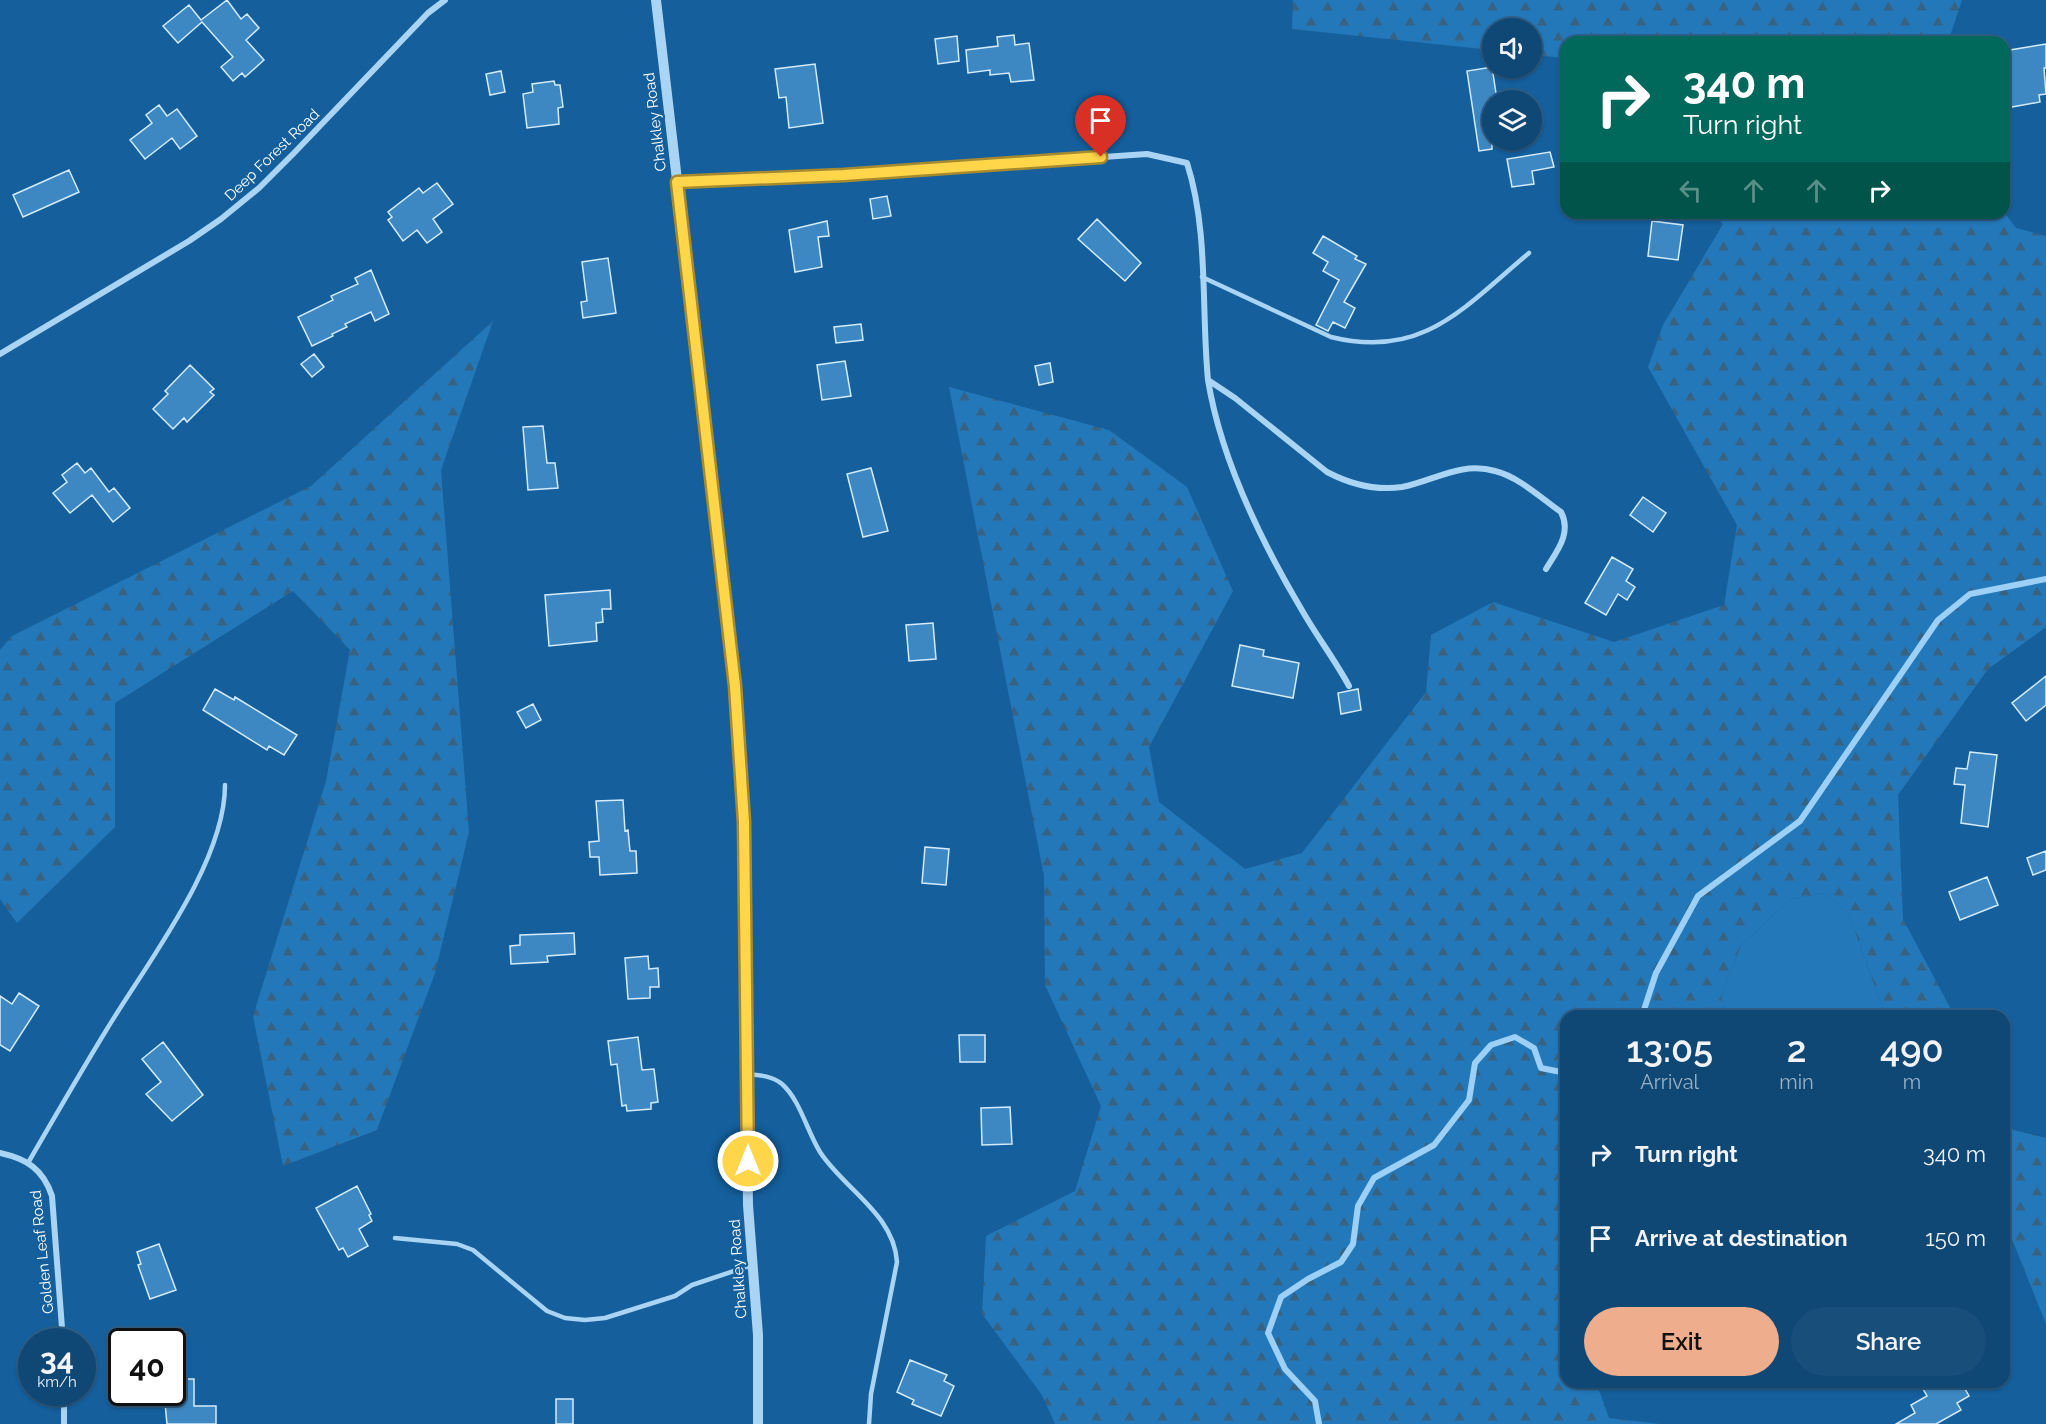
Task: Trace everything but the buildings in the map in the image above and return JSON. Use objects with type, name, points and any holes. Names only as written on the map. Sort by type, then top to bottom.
[{"type":"street","name":"Deep Forest Road","points":[[0,354],[189,242],[221,219],[259,188],[429,13],[445,0]]},
{"type":"street","name":"Chalkley Road","points":[[656,0],[735,686],[744,822],[748,1205],[758,1335],[758,1424]]},
{"type":"street","points":[[677,182],[844,175],[1156,154],[1187,163],[1194,185],[1200,223],[1208,380],[1218,425],[1258,530],[1304,614],[1335,658],[1349,686]]},
{"type":"street","points":[[1208,380],[1235,398],[1327,472],[1342,480],[1364,486],[1386,488],[1403,486],[1459,469],[1478,468],[1510,477],[1561,512],[1566,521],[1566,531],[1546,569]]},
{"type":"street","name":"Golden Leaf Road","points":[[0,1153],[28,1163],[47,1181],[52,1196],[62,1328]]},
{"type":"street","points":[[63,1424],[64,1406]]},
{"type":"lane","points":[[1202,277],[1331,337],[1354,343],[1383,344],[1409,338],[1443,323],[1529,253]]},
{"type":"lane","points":[[28,1163],[107,1028],[190,896],[221,820],[225,785]]},
{"type":"lane","points":[[747,1074],[769,1077],[788,1091],[821,1153],[886,1226],[896,1247],[897,1262],[871,1394],[869,1424]]},
{"type":"lane","points":[[395,1238],[457,1244],[473,1250],[547,1311],[565,1318],[585,1320],[604,1318],[675,1296],[692,1285],[752,1265]]},
{"type":"green space","points":[[1293,0],[1962,0],[1950,36],[1560,36],[1560,57],[1542,56],[1542,18],[1482,18],[1482,49],[1292,29]]},
{"type":"green space","points":[[1719,219],[2009,219],[2016,228],[2046,236],[2046,627],[1988,669],[1898,795],[1903,919],[1951,1010],[1883,1010],[1849,914],[1825,893],[1791,899],[1741,945],[1721,997],[1725,1010],[1560,1010],[1560,1388],[1598,1388],[1609,1418],[1660,1424],[1055,1424],[1042,1395],[982,1314],[986,1236],[1075,1191],[1101,1106],[1045,985],[1044,876],[949,387],[1109,430],[1187,487],[1233,591],[1149,747],[1159,802],[1245,869],[1302,853],[1426,692],[1431,635],[1493,602],[1614,642],[1724,605],[1737,525],[1648,367],[1663,325],[1723,224]]},
{"type":"green space","points":[[493,321],[441,470],[469,832],[435,973],[377,1130],[283,1166],[253,1016],[326,781],[350,650],[293,591],[115,703],[115,827],[17,923],[0,899],[0,650],[12,636],[311,486]]},
{"type":"green space","points":[[1825,893],[1849,914],[1883,1010],[1725,1010],[1721,997],[1741,945],[1791,899]]},
{"type":"green space","points":[[2010,1124],[2013,1130],[2046,1138],[2046,1324],[2010,1234]]},
{"type":"waterway","points":[[1644,1010],[1656,973],[1698,896],[1800,821],[1938,620],[1970,594],[2046,579]]},
{"type":"waterway","points":[[1319,1424],[1315,1401],[1285,1369],[1268,1333],[1281,1297],[1308,1279],[1341,1262],[1353,1244],[1358,1206],[1374,1178],[1434,1145],[1469,1100],[1475,1063],[1491,1045],[1515,1037],[1534,1048],[1541,1068],[1560,1072]]},
{"type":"route","points":[[748,1161],[744,822],[735,686],[726,591],[677,182],[773,176],[844,175],[1101,157]]}]
